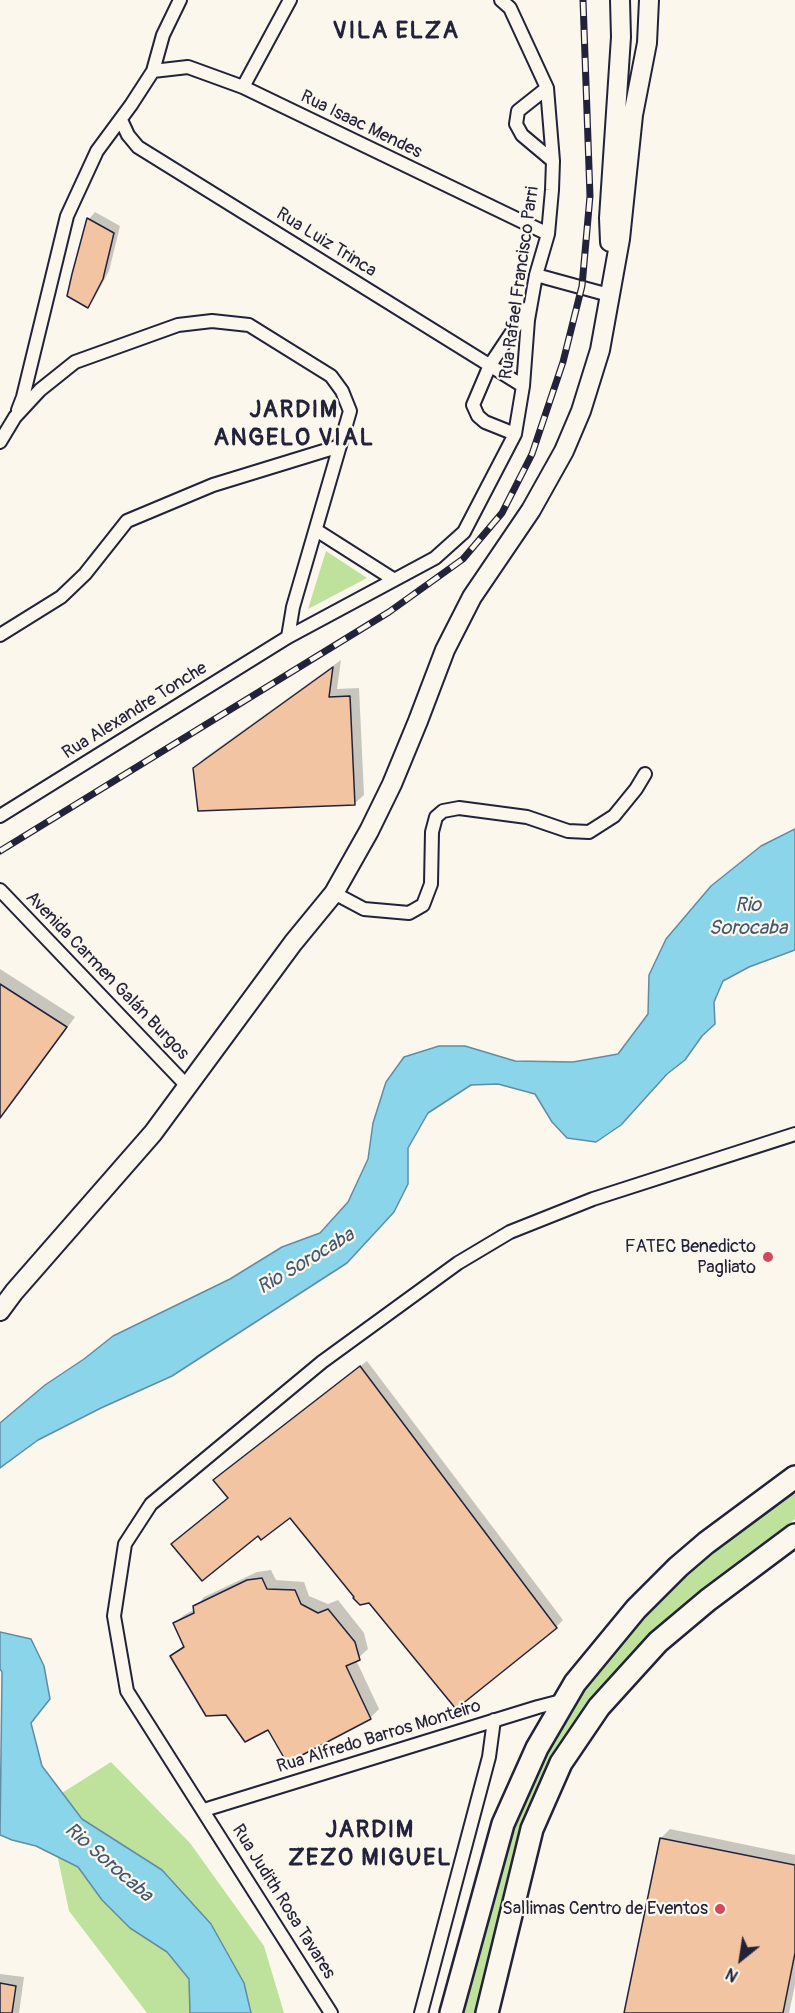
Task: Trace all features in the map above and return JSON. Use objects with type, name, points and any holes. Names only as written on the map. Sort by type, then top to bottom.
[{"type":"highway","points":[[451,2013],[503,1824],[537,1748],[575,1683],[636,1609],[678,1567],[795,1478]]},
{"type":"highway","points":[[487,2013],[532,1829],[561,1762],[599,1707],[658,1642],[708,1600],[795,1535]]},
{"type":"highway","points":[[658,1642],[795,1554]]},
{"type":"main road","points":[[610,287],[609,218],[621,37],[620,0]]},
{"type":"main road","points":[[0,1311],[153,1133],[293,943],[334,893],[392,784],[450,639],[472,597],[531,510],[564,451],[581,411],[600,350],[620,239],[633,115],[647,43],[649,0]]},
{"type":"street","points":[[0,442],[15,417],[23,397],[67,216],[97,151],[121,120],[153,71],[163,35],[180,0]]},
{"type":"street","points":[[243,87],[290,0]]},
{"type":"street","name":"Rua Rafael Francisco Parri","points":[[288,637],[435,558],[464,532],[515,435],[523,386],[531,303],[536,275],[548,234],[553,161],[547,88],[505,4]]},
{"type":"street","name":"Rua Isaac Mendes","points":[[153,71],[188,67],[243,87],[548,234]]},
{"type":"street","points":[[547,88],[518,111],[516,124],[522,135],[553,161]]},
{"type":"street","name":"Rua Luiz Trinca","points":[[121,120],[128,135],[138,147],[523,386]]},
{"type":"street","points":[[536,275],[610,287]]},
{"type":"street","points":[[515,435],[485,422],[478,416],[473,405],[490,365],[531,303]]},
{"type":"street","points":[[15,417],[39,390],[75,362],[178,325],[212,321],[249,326],[331,376],[342,391],[350,411],[293,607],[288,637]]},
{"type":"street","points":[[0,635],[61,597],[91,566],[127,521],[213,485],[340,446]]},
{"type":"street","points":[[316,530],[393,579]]},
{"type":"street","name":"Rua Alexandre Tonche","points":[[0,816],[288,637]]},
{"type":"street","points":[[334,893],[364,909],[409,913],[423,905],[431,884],[432,832],[436,817],[443,811],[459,808],[527,816],[568,831],[590,832],[614,816],[645,774]]},
{"type":"street","name":"Avenida Carmen Galán Burgos","points":[[0,890],[188,1087]]},
{"type":"street","name":"Rua Judith Rosa Tavares","points":[[331,2013],[127,1691],[114,1616],[125,1544],[151,1504],[322,1362],[458,1263],[510,1232],[593,1199],[795,1134]]},
{"type":"street","name":"Rua Alfredo Barros Monteiro","points":[[204,1810],[565,1700]]},
{"type":"street","points":[[421,2013],[489,1757],[494,1720]]},
{"type":"green space","points":[[326,551],[367,578],[308,609]]},
{"type":"green space","points":[[795,1488],[795,1519],[720,1577],[660,1630],[525,1830],[476,2013],[459,2013],[509,1830],[532,1776],[574,1701],[641,1614],[734,1532]]},
{"type":"green space","points":[[111,1762],[190,1843],[264,1946],[284,2013],[147,2013],[69,1911],[51,1825],[62,1793]]},
{"type":"water","name":"Rio Sorocaba","points":[[795,829],[795,950],[749,967],[723,981],[714,1002],[715,1024],[702,1036],[685,1060],[667,1074],[621,1125],[596,1142],[567,1138],[552,1122],[535,1094],[498,1084],[471,1085],[428,1113],[408,1148],[408,1184],[394,1212],[347,1263],[172,1376],[38,1440],[0,1468],[0,1423],[45,1385],[113,1336],[230,1279],[282,1247],[320,1233],[348,1202],[368,1159],[373,1123],[386,1082],[404,1057],[439,1046],[465,1046],[515,1061],[573,1062],[618,1054],[648,1014],[649,975],[666,939],[711,886],[761,846]]},
{"type":"water","name":"Rio Sorocaba","points":[[0,1632],[31,1639],[44,1666],[50,1699],[31,1723],[42,1766],[82,1819],[162,1870],[211,1924],[244,1983],[251,2013],[190,2013],[189,1979],[167,1952],[130,1928],[102,1900],[78,1867],[36,1846],[0,1835],[2,1672],[0,1669]]},
{"type":"building","points":[[87,218],[114,233],[103,279],[88,308],[67,296]]},
{"type":"building","points":[[333,667],[329,697],[350,696],[355,805],[198,811],[193,768]]},
{"type":"building","points":[[0,984],[67,1027],[0,1118]]},
{"type":"building","points":[[360,1366],[557,1628],[456,1709],[369,1603],[360,1605],[353,1598],[290,1518],[261,1540],[258,1536],[202,1581],[171,1544],[228,1498],[213,1480]]},
{"type":"building","points":[[262,1578],[267,1589],[295,1590],[301,1604],[318,1613],[328,1609],[355,1642],[360,1660],[346,1666],[371,1719],[287,1763],[268,1730],[245,1742],[226,1715],[206,1716],[170,1656],[184,1647],[173,1623],[194,1613],[193,1606],[247,1580]]},
{"type":"building","name":"Sallimas Centro de Eventos","points":[[660,1838],[795,1865],[795,1953],[783,2013],[624,2013]]},
{"type":"building","points":[[0,1983],[16,1986],[12,2013],[0,2013]]},
{"type":"railway","points":[[0,851],[389,612],[463,559],[502,513],[532,454],[563,362],[582,286],[590,196],[583,0]]},
{"type":"place","name":"FATEC Benedicto Pagliato","points":[[768,1257]]},
{"type":"place","name":"Sallimas Centro de Eventos","points":[[720,1909]]},
{"type":"district","name":"VILA ELZA","points":[[396,32]]},
{"type":"district","name":"JARDIM ANGELO VIAL","points":[[294,425]]},
{"type":"district","name":"JARDIM ZEZO MIGUEL","points":[[370,1845]]}]
